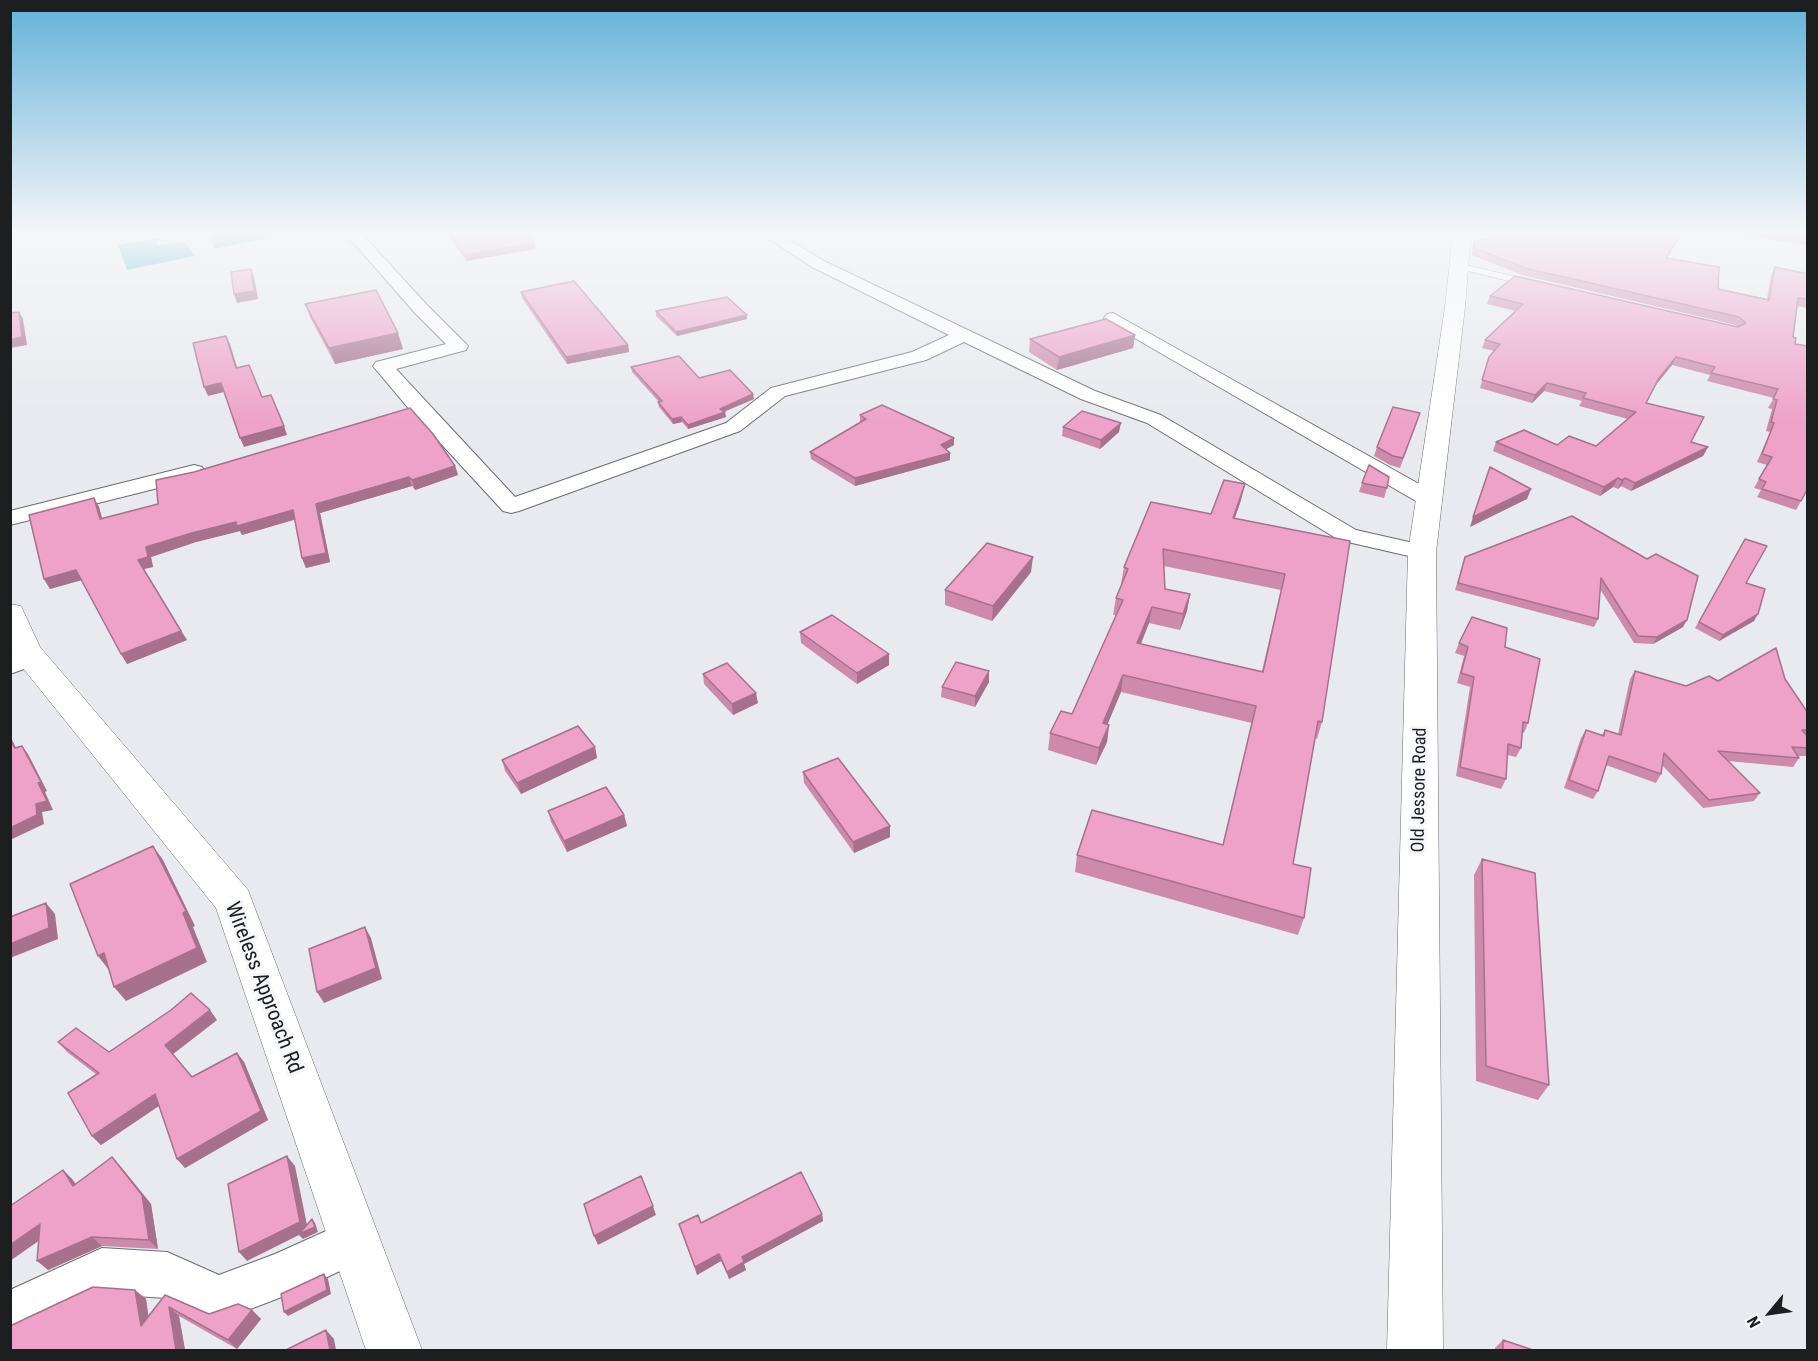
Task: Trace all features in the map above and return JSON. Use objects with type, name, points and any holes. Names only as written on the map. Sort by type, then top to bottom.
[{"type":"main road","name":"Old Jessore Road","points":[[1415,1350],[1422,552],[1454,297]]},
{"type":"main road","name":"Wireless Approach Rd","points":[[10,613],[25,650],[21,661],[234,902],[394,1350]]},
{"type":"street","points":[[410,297],[459,346],[383,366],[510,506],[733,427],[778,392],[919,356],[964,335]]},
{"type":"street","points":[[885,297],[1088,395],[1154,419],[1348,535],[1422,552]]},
{"type":"street","points":[[1113,318],[1429,499]]},
{"type":"street","points":[[395,413],[417,406]]},
{"type":"street","points":[[10,518],[215,466]]},
{"type":"street","points":[[10,1315],[102,1271],[166,1275],[219,1298],[284,1274],[355,1240]]},
{"type":"building","points":[[343,297],[379,297],[398,333],[329,348],[305,304]]},
{"type":"building","points":[[524,297],[587,297],[628,345],[566,357]]},
{"type":"building","points":[[727,297],[747,315],[676,332],[656,311]]},
{"type":"building","points":[[1492,297],[1605,297],[1738,327],[1746,323],[1739,317],[1650,297],[1753,297],[1769,300],[1770,297],[1808,297],[1808,299],[1798,298],[1793,337],[1796,338],[1795,344],[1808,346],[1808,488],[1801,501],[1762,489],[1766,482],[1759,479],[1772,457],[1762,454],[1774,423],[1771,422],[1777,400],[1773,399],[1778,389],[1711,373],[1715,367],[1676,357],[1659,378],[1646,403],[1704,417],[1691,442],[1708,447],[1635,483],[1625,478],[1622,480],[1618,478],[1604,487],[1496,442],[1524,430],[1557,445],[1569,436],[1596,446],[1636,412],[1583,398],[1586,393],[1547,383],[1535,395],[1482,380],[1489,357],[1500,344],[1485,340],[1523,304]]},
{"type":"building","points":[[19,312],[22,337],[10,340],[10,313]]},
{"type":"building","points":[[1106,319],[1135,335],[1059,357],[1030,339]]},
{"type":"building","points":[[226,336],[236,368],[249,365],[262,397],[271,395],[284,426],[240,438],[221,383],[204,387],[193,343]]},
{"type":"building","points":[[679,356],[699,378],[730,370],[753,394],[720,409],[725,412],[688,425],[681,417],[672,419],[658,402],[662,401],[631,367]]},
{"type":"building","points":[[882,405],[954,438],[941,445],[950,453],[855,478],[810,452],[866,419],[860,415]]},
{"type":"building","points":[[1393,407],[1420,413],[1403,458],[1393,456],[1377,447]]},
{"type":"building","points":[[410,408],[433,434],[455,466],[412,480],[409,477],[316,504],[326,553],[302,558],[293,510],[237,526],[236,522],[192,533],[146,547],[148,557],[138,560],[181,631],[121,654],[76,570],[44,579],[29,515],[94,498],[100,519],[158,504],[156,480],[194,472]]},
{"type":"building","points":[[1082,411],[1121,423],[1101,440],[1063,427]]},
{"type":"building","points":[[1369,465],[1389,477],[1387,488],[1362,483]]},
{"type":"building","points":[[1490,467],[1531,489],[1473,517]]},
{"type":"building","points":[[1224,480],[1245,484],[1233,518],[1350,541],[1322,722],[1318,721],[1293,864],[1311,868],[1304,918],[1077,855],[1092,810],[1223,845],[1256,706],[1123,675],[1103,723],[1109,725],[1099,748],[1050,733],[1061,711],[1072,714],[1123,600],[1116,598],[1128,569],[1124,567],[1151,502],[1211,514]],"holes":[[[1163,549],[1285,574],[1263,672],[1137,643],[1152,607],[1183,614],[1190,594],[1165,589]]]},
{"type":"building","points":[[1572,516],[1647,559],[1656,554],[1698,576],[1687,620],[1657,637],[1638,636],[1601,578],[1598,619],[1458,583],[1465,557]]},
{"type":"building","points":[[1745,539],[1767,546],[1746,583],[1765,589],[1758,614],[1723,635],[1699,622]]},
{"type":"building","points":[[987,543],[1033,557],[993,606],[945,590]]},
{"type":"building","points":[[832,615],[889,654],[857,673],[800,632]]},
{"type":"building","points":[[1472,617],[1507,628],[1505,647],[1540,659],[1528,723],[1523,722],[1521,748],[1508,744],[1506,779],[1460,767],[1474,677],[1461,673],[1468,647],[1459,643]]},
{"type":"building","points":[[1776,648],[1785,679],[1808,713],[1808,730],[1802,730],[1808,737],[1808,748],[1792,747],[1799,758],[1718,751],[1760,793],[1709,800],[1664,753],[1661,774],[1609,756],[1598,791],[1569,780],[1586,730],[1604,736],[1605,730],[1621,735],[1635,671],[1686,686],[1709,676],[1718,681]]},
{"type":"building","points":[[956,662],[989,671],[975,696],[942,687]]},
{"type":"building","points":[[727,663],[756,693],[732,704],[703,674]]},
{"type":"building","points":[[578,726],[595,747],[517,783],[502,760]]},
{"type":"building","points":[[10,740],[15,748],[22,746],[41,782],[38,783],[47,801],[36,804],[37,815],[10,828]]},
{"type":"building","points":[[838,758],[890,826],[853,842],[803,772]]},
{"type":"building","points":[[606,787],[624,815],[564,841],[548,811]]},
{"type":"building","points":[[153,846],[186,911],[183,913],[197,948],[114,987],[104,953],[98,956],[70,884]]},
{"type":"building","points":[[1482,859],[1535,873],[1549,1085],[1486,1066]]},
{"type":"building","points":[[46,903],[49,928],[10,944],[10,917]]},
{"type":"building","points":[[365,927],[376,968],[317,992],[309,949]]},
{"type":"building","points":[[191,993],[210,1010],[165,1045],[192,1077],[237,1053],[261,1111],[177,1159],[155,1094],[92,1136],[68,1093],[99,1073],[58,1042],[76,1028],[109,1052],[171,1010]]},
{"type":"building","points":[[287,1156],[300,1222],[239,1252],[228,1184]]},
{"type":"building","points":[[112,1157],[142,1195],[149,1240],[92,1237],[37,1261],[40,1224],[10,1245],[10,1206],[63,1170],[73,1186]]},
{"type":"building","points":[[801,1172],[822,1214],[742,1257],[744,1262],[727,1272],[719,1254],[695,1267],[679,1224],[698,1215],[701,1223]]},
{"type":"building","points":[[641,1176],[653,1206],[594,1236],[584,1204]]},
{"type":"building","points":[[312,1219],[315,1227],[299,1234]]},
{"type":"building","points":[[324,1274],[327,1290],[284,1312],[281,1294]]},
{"type":"building","points":[[93,1287],[135,1290],[141,1326],[165,1295],[209,1314],[238,1304],[252,1310],[228,1340],[169,1307],[176,1350],[10,1350],[10,1326]]},
{"type":"building","points":[[326,1330],[330,1350],[286,1350]]},
{"type":"building","points":[[1503,1340],[1533,1350],[1503,1350]]}]
